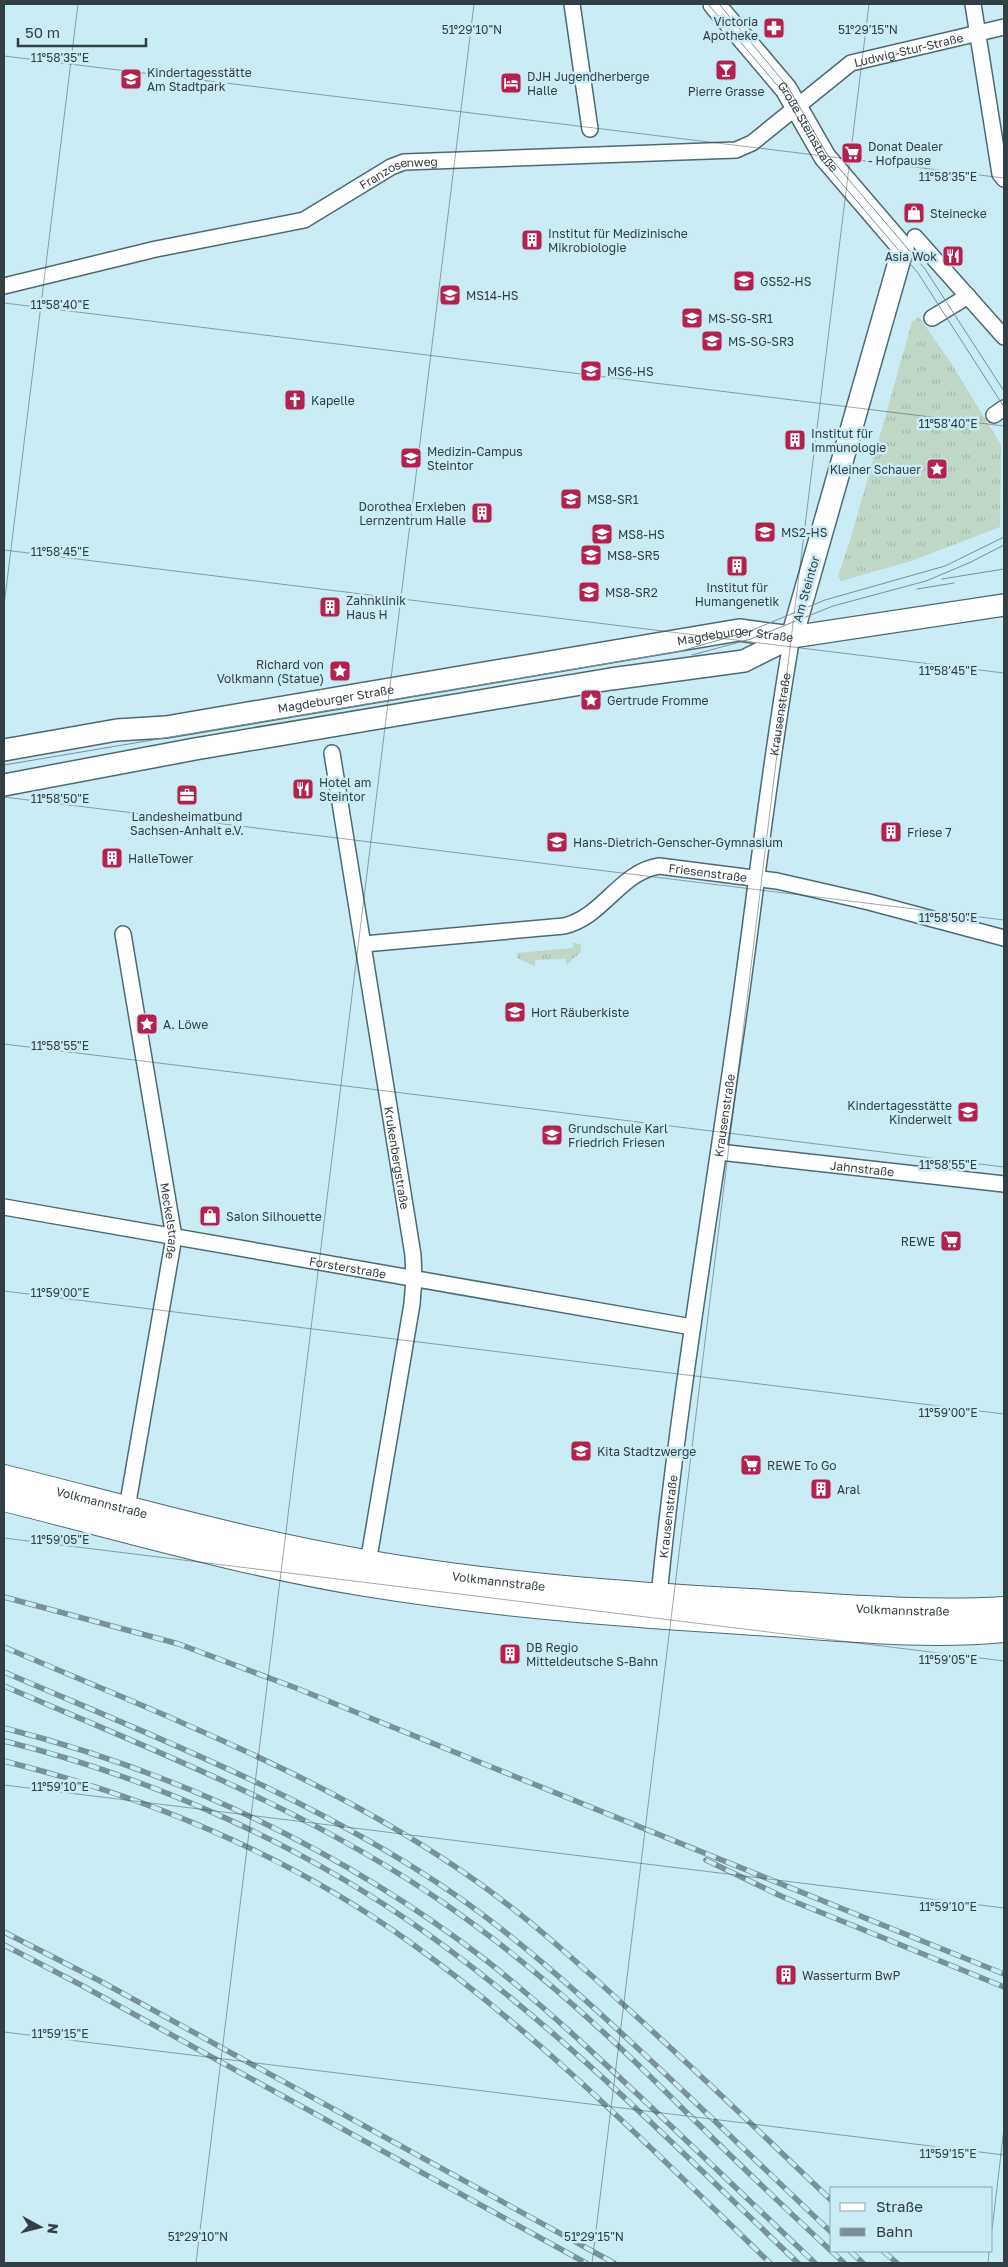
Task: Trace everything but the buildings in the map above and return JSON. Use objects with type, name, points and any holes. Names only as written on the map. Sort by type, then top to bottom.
[{"type":"main road","name":"Volkmannstraße","points":[[4,1477],[287,1548],[516,1584],[659,1596],[843,1608],[1004,1609]]},
{"type":"main road","name":"Volkmannstraße","points":[[4,1499],[281,1568],[366,1584],[506,1604],[657,1617],[897,1632],[999,1632]]},
{"type":"street","points":[[572,4],[590,129]]},
{"type":"street","name":"Große Steinstraße","points":[[714,4],[772,72],[796,106],[825,157],[909,243]]},
{"type":"street","points":[[973,4],[1000,174],[1004,179]]},
{"type":"street","name":"Ludwig-Stur-Straße","points":[[796,106],[851,63],[1004,26]]},
{"type":"street","name":"Franzosenweg","points":[[4,286],[156,249],[304,220],[391,167],[404,162],[736,150],[752,143],[796,106]]},
{"type":"street","points":[[909,243],[968,296],[1004,337]]},
{"type":"street","name":"Am Steintor","points":[[909,243],[792,637],[1004,605]]},
{"type":"street","points":[[932,318],[968,296]]},
{"type":"street","name":"Magdeburger Straße","points":[[4,750],[117,730],[166,727],[738,630],[792,637]]},
{"type":"street","name":"Magdeburger Straße","points":[[4,785],[487,699],[612,679],[744,661],[792,637]]},
{"type":"street","name":"Krausenstraße","points":[[659,1596],[692,1327],[719,1152],[792,637]]},
{"type":"street","name":"Krukenbergstraße","points":[[332,752],[364,944],[412,1254],[414,1279],[412,1304],[368,1562]]},
{"type":"street","name":"Friesenstraße","points":[[364,944],[564,926],[577,923],[590,916],[637,874],[649,868],[659,866],[757,877],[869,902],[1004,938]]},
{"type":"street","name":"Meckelstraße","points":[[123,934],[174,1237],[127,1508]]},
{"type":"street","name":"Jahnstraße","points":[[719,1152],[1004,1184]]},
{"type":"street","name":"Forsterstraße","points":[[4,1207],[692,1327]]},
{"type":"green space","points":[[919,317],[951,363],[1001,445],[1000,527],[911,561],[841,581],[838,576],[852,534],[912,322]]},
{"type":"green space","points":[[573,942],[581,945],[581,952],[566,965],[566,959],[535,960],[535,966],[517,958],[517,953],[573,948]]},
{"type":"tram line","points":[[708,4],[783,92],[821,159],[918,273],[1004,407]]},
{"type":"tram line","points":[[719,4],[788,87],[827,154],[925,269],[1004,391]]},
{"type":"tram line","points":[[4,765],[681,651],[750,631],[825,600],[945,566],[1004,537]]},
{"type":"tram line","points":[[692,655],[751,639],[833,606],[926,581],[971,562],[1004,545]]},
{"type":"tram line","points":[[942,579],[1004,569]]},
{"type":"tram line","points":[[917,589],[954,583]]},
{"type":"railway","points":[[4,1597],[179,1644],[296,1688],[1004,1974]]},
{"type":"railway","points":[[4,1647],[250,1753],[370,1814],[427,1848],[483,1886],[562,1949],[686,2062],[830,2199]]},
{"type":"railway","points":[[4,1672],[177,1746],[291,1799],[401,1860],[454,1894],[518,1942],[579,1994],[830,2231]]},
{"type":"railway","points":[[4,1686],[175,1759],[288,1812],[396,1872],[448,1906],[536,1973],[592,2022],[830,2250]]},
{"type":"railway","points":[[4,1728],[69,1746],[196,1792],[257,1820],[376,1884],[432,1921],[487,1961],[529,1996],[650,2106],[815,2263]]},
{"type":"railway","points":[[4,1741],[116,1774],[226,1818],[331,1872],[381,1902],[478,1972],[573,2051],[798,2263]]},
{"type":"railway","points":[[4,1761],[111,1792],[164,1811],[267,1857],[317,1883],[365,1912],[459,1979],[552,2056],[770,2263]]},
{"type":"railway","points":[[706,1860],[783,1897],[1004,1987]]},
{"type":"railway","points":[[4,1932],[102,1982],[614,2263]]},
{"type":"railway","points":[[4,1945],[81,1985],[586,2263]]},
{"type":"railway","points":[[832,2252],[844,2263]]},
{"type":"railway","points":[[851,2252],[863,2263]]},
{"type":"railway","points":[[884,2252],[897,2263]]},
{"type":"place","name":"Victoria Apotheke","points":[[774,28]]},
{"type":"place","name":"Pierre Grasse","points":[[726,70]]},
{"type":"place","name":"Kindertagesstätte Am Stadtpark","points":[[131,79]]},
{"type":"place","name":"DJH Jugendherberge Halle","points":[[511,83]]},
{"type":"place","name":"Donat Dealer - Hofpause","points":[[852,153]]},
{"type":"place","name":"Steinecke","points":[[914,213]]},
{"type":"place","name":"Institut für Medizinische Mikrobiologie","points":[[532,240]]},
{"type":"place","name":"Asia Wok","points":[[953,256]]},
{"type":"place","name":"GS52-HS","points":[[744,281]]},
{"type":"place","name":"MS14-HS","points":[[450,295]]},
{"type":"place","name":"MS-SG-SR1","points":[[692,318]]},
{"type":"place","name":"MS-SG-SR3","points":[[712,341]]},
{"type":"place","name":"MS6-HS","points":[[591,371]]},
{"type":"place","name":"Kapelle","points":[[295,400]]},
{"type":"place","name":"Institut für Immunologie","points":[[795,440]]},
{"type":"place","name":"Medizin-Campus Steintor","points":[[411,458]]},
{"type":"place","name":"Kleiner Schauer","points":[[937,469]]},
{"type":"place","name":"MS8-SR1","points":[[571,499]]},
{"type":"place","name":"Dorothea Erxleben Lernzentrum Halle","points":[[482,513]]},
{"type":"place","name":"MS2-HS","points":[[765,532]]},
{"type":"place","name":"MS8-HS","points":[[602,534]]},
{"type":"place","name":"MS8-SR5","points":[[591,555]]},
{"type":"place","name":"Institut für Humangenetik","points":[[737,566]]},
{"type":"place","name":"MS8-SR2","points":[[589,592]]},
{"type":"place","name":"Zahnklinik Haus H","points":[[330,607]]},
{"type":"place","name":"Richard von Volkmann (Statue)","points":[[340,671]]},
{"type":"place","name":"Gertrude Fromme","points":[[591,700]]},
{"type":"place","name":"Hotel am Steintor","points":[[303,789]]},
{"type":"place","name":"Landesheimatbund Sachsen-Anhalt e.V.","points":[[187,795]]},
{"type":"place","name":"Friese 7","points":[[891,832]]},
{"type":"place","name":"Hans-Dietrich-Genscher-Gymnasium","points":[[557,842]]},
{"type":"place","name":"HalleTower","points":[[112,858]]},
{"type":"place","name":"Hort Räuberkiste","points":[[515,1012]]},
{"type":"place","name":"A. Löwe","points":[[147,1024]]},
{"type":"place","name":"Kindertagesstätte Kinderwelt","points":[[968,1112]]},
{"type":"place","name":"Grundschule Karl Friedrich Friesen","points":[[552,1135]]},
{"type":"place","name":"Salon Silhouette","points":[[210,1216]]},
{"type":"place","name":"REWE","points":[[951,1241]]},
{"type":"place","name":"Kita Stadtzwerge","points":[[581,1451]]},
{"type":"place","name":"REWE To Go","points":[[751,1465]]},
{"type":"place","name":"Aral","points":[[821,1489]]},
{"type":"place","name":"DB Regio Mitteldeutsche S-Bahn","points":[[510,1654]]},
{"type":"place","name":"Wasserturm BwP","points":[[786,1975]]}]
